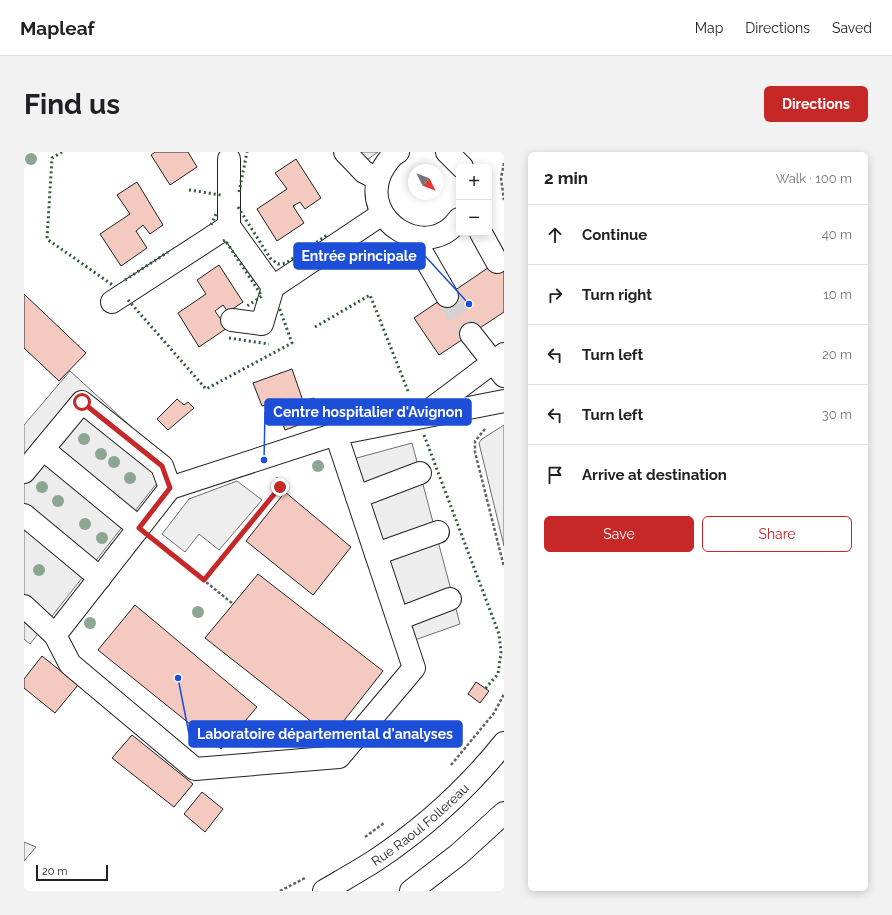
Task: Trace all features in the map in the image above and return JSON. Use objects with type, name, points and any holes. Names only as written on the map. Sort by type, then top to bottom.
[{"type":"street","points":[[345,152],[364,172],[378,179]]},
{"type":"street","points":[[398,152],[384,165],[378,179],[376,196],[382,214],[390,224],[401,232],[413,237],[429,237],[445,232],[456,222]]},
{"type":"street","points":[[229,159],[229,226],[273,287]]},
{"type":"street","points":[[232,320],[262,324],[273,287],[382,214]]},
{"type":"street","points":[[112,302],[229,226]]},
{"type":"street","points":[[483,236],[497,262]]},
{"type":"street","points":[[413,237],[447,296]]},
{"type":"street","points":[[418,419],[500,364],[471,334]]},
{"type":"street","points":[[55,635],[170,488],[336,434],[504,401]]},
{"type":"street","points":[[24,472],[82,402],[162,466],[170,488]]},
{"type":"street","points":[[24,606],[55,635],[70,664],[195,769],[339,757],[414,668],[336,434]]},
{"type":"street","points":[[43,449],[139,528]]},
{"type":"street","points":[[357,497],[420,472]]},
{"type":"street","points":[[24,515],[100,578]]},
{"type":"street","points":[[376,554],[438,532]]},
{"type":"street","points":[[398,619],[450,599]]},
{"type":"street","name":"Rue Raoul Follereau","points":[[324,891],[376,860],[416,831],[453,799],[489,761],[504,742]]},
{"type":"street","points":[[411,891],[459,854],[504,813]]},
{"type":"path","points":[[504,163],[501,178],[504,200]]},
{"type":"path","points":[[487,428],[481,432],[475,441],[475,452],[504,567]]},
{"type":"path","points":[[204,580],[280,487],[270,456]]},
{"type":"path","points":[[139,528],[233,604]]},
{"type":"path","points":[[446,771],[494,712],[504,694]]},
{"type":"path","points":[[359,841],[385,823]]},
{"type":"path","points":[[280,891],[310,874]]},
{"type":"shaded area","points":[[352,152],[378,152],[368,159]]},
{"type":"shaded area","points":[[70,371],[172,464],[30,644],[24,639],[24,425]]},
{"type":"shaded area","points":[[504,425],[504,546],[479,443],[482,439]]},
{"type":"shaded area","points":[[412,443],[460,624],[409,642],[353,459]]},
{"type":"shaded area","points":[[237,481],[262,500],[219,550],[199,534],[185,552],[162,534],[189,499]]},
{"type":"shaded area","points":[[24,842],[36,847],[24,861]]},
{"type":"building","points":[[155,152],[188,152],[197,167],[170,185],[151,155]]},
{"type":"building","points":[[296,159],[321,198],[305,209],[300,202],[293,206],[304,223],[277,241],[257,209],[287,189],[275,173]]},
{"type":"building","points":[[137,182],[163,225],[150,234],[143,225],[136,231],[147,248],[121,266],[100,234],[130,214],[117,195]]},
{"type":"building","points":[[504,257],[504,312],[439,355],[414,318]]},
{"type":"building","points":[[219,265],[243,302],[228,312],[223,305],[215,311],[227,328],[199,347],[178,313],[206,294],[197,280]]},
{"type":"building","points":[[24,294],[86,353],[59,381],[24,348]]},
{"type":"building","points":[[292,369],[303,401],[314,398],[321,417],[285,430],[278,411],[285,408],[282,399],[262,406],[253,383]]},
{"type":"building","points":[[177,399],[184,405],[188,402],[194,408],[168,430],[157,419]]},
{"type":"building","points":[[285,492],[351,547],[313,595],[246,541]]},
{"type":"building","points":[[258,574],[383,671],[331,737],[205,638]]},
{"type":"building","points":[[135,605],[257,707],[221,749],[98,650]]},
{"type":"building","points":[[42,656],[78,685],[55,713],[24,688],[24,679]]},
{"type":"building","points":[[476,682],[489,691],[480,703],[468,694]]},
{"type":"building","points":[[132,735],[193,784],[174,807],[112,758]]},
{"type":"building","points":[[202,792],[223,809],[205,832],[184,814]]},
{"type":"tunnel","points":[[447,296],[471,334]]},
{"type":"hedge","points":[[62,152],[52,158],[47,239],[114,286]]},
{"type":"hedge","points":[[239,192],[247,152]]},
{"type":"hedge","points":[[189,190],[221,195]]},
{"type":"hedge","points":[[238,207],[270,258],[278,264],[286,263],[327,235]]},
{"type":"hedge","points":[[211,225],[216,214]]},
{"type":"hedge","points":[[223,241],[225,240],[262,296],[247,306]]},
{"type":"hedge","points":[[125,280],[168,252]]},
{"type":"hedge","points":[[315,327],[370,295],[408,391]]},
{"type":"hedge","points":[[128,300],[206,389],[292,343],[279,307]]},
{"type":"hedge","points":[[229,338],[269,344]]},
{"type":"hedge","points":[[424,435],[499,634],[501,653],[498,674],[485,689]]},
{"type":"place","name":"Entrée principale","points":[[469,304]]},
{"type":"place","name":"Centre hospitalier d'Avignon","points":[[264,460]]},
{"type":"place","name":"Laboratoire départemental d'analyses","points":[[178,678]]},
{"type":"route","points":[[82,402],[162,466],[170,488],[139,528],[204,580],[280,487]]}]
